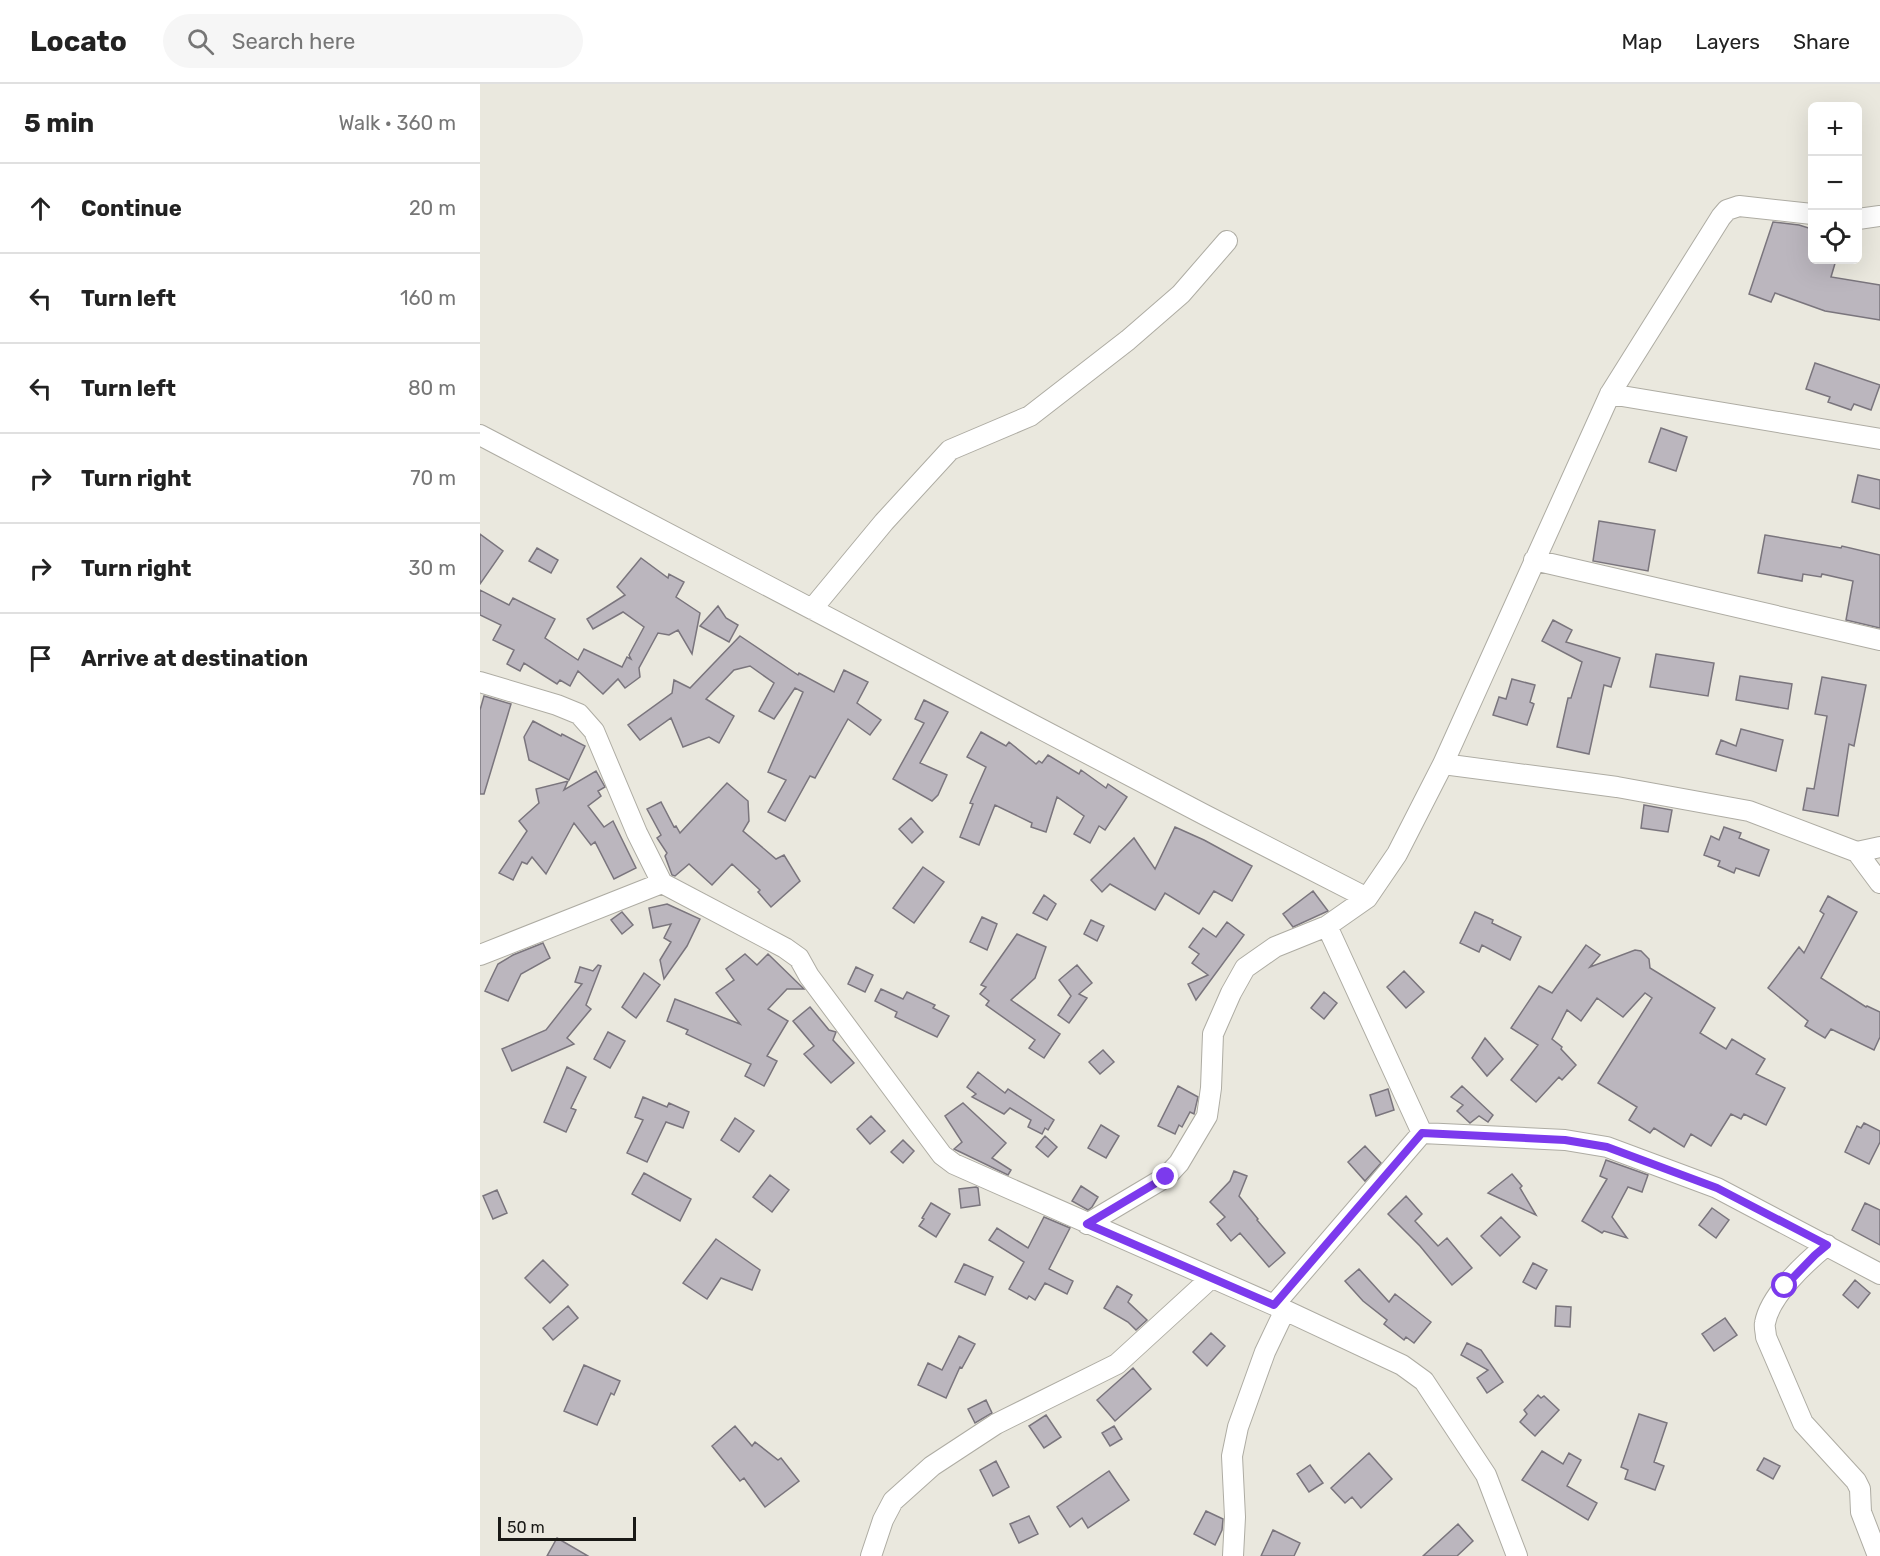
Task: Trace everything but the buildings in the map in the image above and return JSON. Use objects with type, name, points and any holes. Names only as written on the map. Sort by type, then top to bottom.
[{"type":"street","points":[[1087,1224],[1166,1177],[1179,1163],[1207,1116],[1211,1089],[1213,1034],[1245,968],[1275,947],[1327,926],[1367,898],[1397,854],[1443,764],[1610,394],[1727,210],[1739,206],[1808,214]]},
{"type":"street","points":[[1862,218],[1880,216]]},
{"type":"street","points":[[812,609],[884,522],[950,450],[1030,416],[1128,340],[1181,294],[1227,241]]},
{"type":"street","points":[[1610,394],[1880,440]]},
{"type":"street","points":[[480,435],[1367,898]]},
{"type":"street","points":[[1534,560],[1880,640]]},
{"type":"street","points":[[480,682],[579,714],[594,731],[662,883],[785,948],[799,958],[808,976],[942,1155],[954,1164],[1279,1308],[1402,1365],[1424,1381],[1486,1475],[1517,1556]]},
{"type":"street","points":[[1443,764],[1617,787],[1749,811],[1857,852],[1880,883]]},
{"type":"street","points":[[1857,852],[1880,847]]},
{"type":"street","points":[[480,955],[662,883]]},
{"type":"street","points":[[1327,926],[1422,1133]]},
{"type":"street","points":[[1422,1133],[1565,1140],[1607,1147],[1717,1188],[1880,1274]]},
{"type":"street","points":[[1233,1556],[1235,1517],[1232,1456],[1238,1427],[1266,1352],[1279,1308],[1422,1133]]},
{"type":"street","points":[[1827,1245],[1785,1286],[1773,1303],[1764,1324],[1766,1337],[1803,1423],[1856,1481],[1860,1489],[1861,1512],[1878,1556]]},
{"type":"street","points":[[871,1556],[883,1520],[893,1501],[932,1466],[996,1424],[1117,1364],[1211,1278]]},
{"type":"route","points":[[1166,1177],[1087,1224],[1274,1305],[1422,1133],[1565,1140],[1607,1147],[1717,1188],[1827,1245],[1785,1286]]}]
